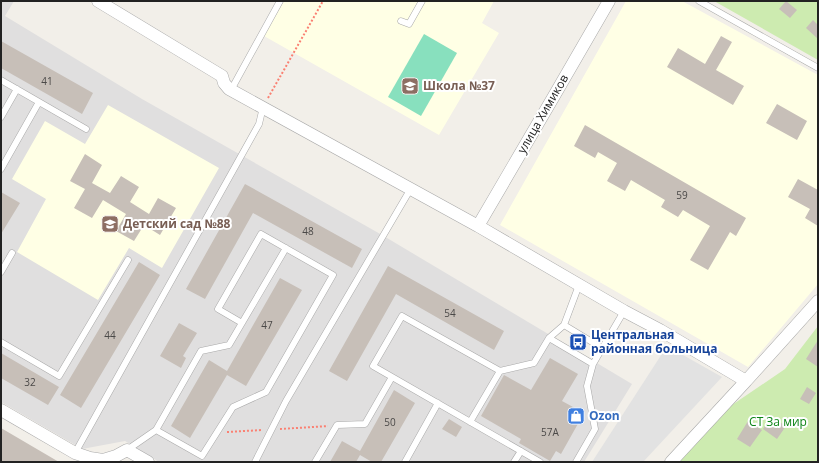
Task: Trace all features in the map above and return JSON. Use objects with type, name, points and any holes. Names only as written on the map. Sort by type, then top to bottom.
[{"type":"street","points":[[98,1],[222,76],[224,83],[231,90],[410,190],[478,226],[746,380]]},
{"type":"street","name":"улица Химиков","points":[[478,226],[608,1]]},
{"type":"street","points":[[671,462],[818,301]]},
{"type":"street","points":[[1,410],[75,453],[90,458],[103,460],[116,456],[127,450],[148,462]]},
{"type":"lane","points":[[231,90],[280,1]]},
{"type":"lane","points":[[401,21],[409,24],[422,1]]},
{"type":"lane","points":[[699,1],[818,68]]},
{"type":"lane","points":[[1,80],[86,129]]},
{"type":"lane","points":[[1,117],[17,89]]},
{"type":"lane","points":[[1,169],[39,102]]},
{"type":"lane","points":[[75,453],[259,124],[263,107]]},
{"type":"lane","points":[[255,462],[286,401],[410,190]]},
{"type":"lane","points":[[156,430],[202,456],[233,407],[266,392],[333,275],[261,234],[218,309],[242,323]]},
{"type":"lane","points":[[127,450],[156,430],[201,351],[229,345],[286,248]]},
{"type":"lane","points":[[1,272],[12,253]]},
{"type":"lane","points":[[1,342],[59,376],[128,260]]},
{"type":"lane","points":[[540,462],[373,366],[402,316],[500,371],[534,363],[549,338],[564,325],[579,285]]},
{"type":"lane","points":[[576,462],[595,429],[587,386],[593,364],[624,311]]},
{"type":"lane","points":[[564,325],[602,348]]},
{"type":"lane","points":[[549,338],[593,364]]},
{"type":"lane","points":[[470,422],[500,371]]},
{"type":"lane","points":[[315,462],[337,425],[365,424],[392,377]]},
{"type":"lane","points":[[405,462],[438,403]]},
{"type":"lane","points":[[514,462],[521,451]]},
{"type":"path","points":[[263,107],[323,1]]},
{"type":"shaded area","points":[[1,1],[14,1],[5,16],[142,99],[382,235],[632,384],[584,462],[159,462],[125,441],[82,449],[1,402]]},
{"type":"shaded area","name":"Школа №37","points":[[284,1],[494,1],[482,23],[499,33],[439,135],[264,36]]},
{"type":"shaded area","points":[[626,1],[682,1],[818,75],[818,284],[748,367],[500,225]]},
{"type":"shaded area","name":"Детский сад №88","points":[[108,105],[219,168],[162,268],[129,248],[98,300],[17,252],[46,199],[12,179],[45,121],[85,144]]},
{"type":"shaded area","points":[[667,346],[722,377],[643,462],[592,462]]},
{"type":"green space","points":[[714,1],[818,1],[818,60]]},
{"type":"green space","points":[[424,34],[457,53],[421,116],[388,97]]},
{"type":"green space","name":"СТ За мир","points":[[818,326],[818,462],[673,462],[707,422],[785,369]]},
{"type":"building","points":[[786,1],[797,10],[790,18],[779,9]]},
{"type":"building","points":[[813,20],[818,25],[818,39],[806,28]]},
{"type":"building","points":[[721,36],[732,42],[716,70],[744,86],[733,105],[667,67],[678,48],[705,64]]},
{"type":"building","points":[[1,41],[93,93],[82,114],[1,68]]},
{"type":"building","points":[[777,104],[807,121],[797,140],[766,123]]},
{"type":"building","points":[[585,125],[746,218],[736,236],[730,232],[708,270],[690,260],[710,226],[683,210],[678,217],[661,207],[665,200],[631,180],[625,191],[607,181],[617,163],[598,152],[595,158],[574,146]]},
{"type":"building","points":[[85,154],[102,165],[92,183],[110,193],[121,176],[139,187],[130,202],[149,214],[158,198],[176,208],[160,235],[144,225],[134,241],[116,231],[126,214],[103,200],[92,218],[74,208],[85,189],[70,181]]},
{"type":"building","points":[[798,179],[818,190],[818,226],[805,218],[810,209],[788,197]]},
{"type":"building","points":[[245,184],[362,249],[352,268],[253,213],[205,299],[186,289]]},
{"type":"building","points":[[1,192],[20,203],[1,234]]},
{"type":"building","points":[[139,262],[160,275],[81,408],[60,395]]},
{"type":"building","points":[[388,266],[504,331],[494,350],[396,294],[347,381],[329,371]]},
{"type":"building","points":[[280,278],[302,290],[246,386],[227,375],[190,438],[171,426],[209,360],[227,371]]},
{"type":"building","points":[[179,323],[197,333],[183,356],[186,358],[181,368],[160,356]]},
{"type":"building","points":[[818,340],[818,367],[806,359]]},
{"type":"building","points":[[1,353],[59,387],[48,405],[1,378]]},
{"type":"building","points":[[550,358],[578,374],[562,401],[584,413],[561,454],[556,451],[550,461],[519,443],[521,439],[481,416],[504,375],[531,390]]},
{"type":"building","points":[[807,387],[816,393],[809,404],[800,399]]},
{"type":"building","points":[[394,390],[415,403],[381,462],[372,462],[360,455],[356,462],[330,462],[342,441],[360,451]]},
{"type":"building","points":[[771,416],[786,426],[777,439],[763,429]]},
{"type":"building","points":[[449,419],[462,427],[456,437],[442,429]]},
{"type":"building","points":[[748,421],[762,430],[750,447],[737,439]]},
{"type":"building","points":[[1,428],[59,462],[1,462]]},
{"type":"place","name":"Школа №37","points":[[410,86]]},
{"type":"place","name":"Детский сад №88","points":[[110,224]]},
{"type":"place","name":"Центральная районная больница","points":[[578,342]]},
{"type":"place","name":"Ozon","points":[[576,416]]}]
